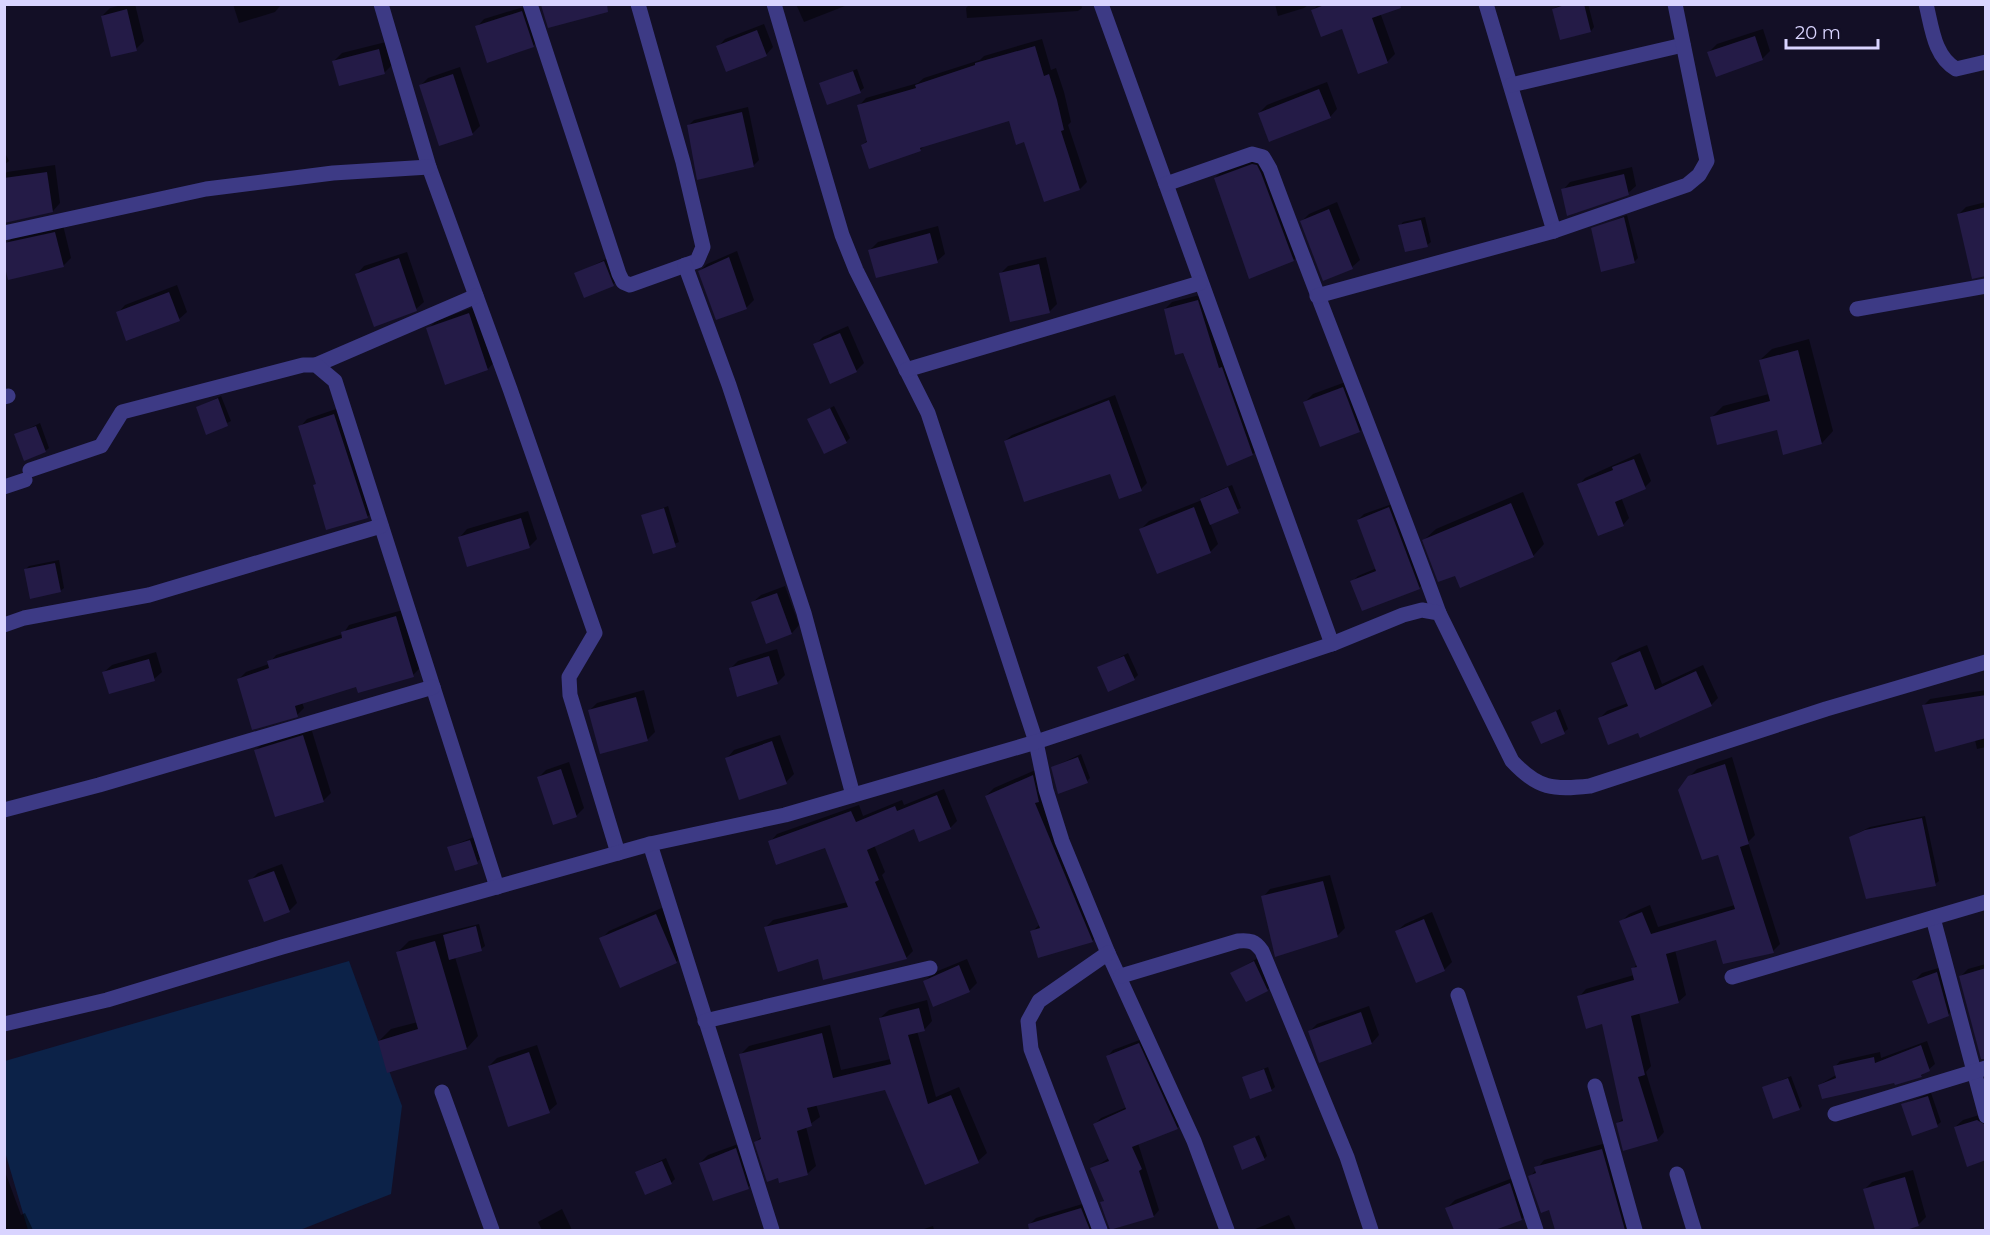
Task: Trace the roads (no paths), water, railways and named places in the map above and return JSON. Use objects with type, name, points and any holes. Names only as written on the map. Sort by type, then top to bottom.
[{"type":"street","points":[[381,4],[429,167],[595,633],[569,677],[570,695],[618,853]]},
{"type":"street","points":[[530,4],[580,162],[623,282],[630,285],[697,261],[703,247],[638,4]]},
{"type":"street","points":[[774,4],[842,235],[856,270],[928,413],[1036,742],[1046,790],[1062,842],[1108,953],[1121,976],[1194,1141],[1227,1230]]},
{"type":"street","points":[[1101,4],[1332,644]]},
{"type":"street","points":[[1486,4],[1554,231]]},
{"type":"street","points":[[1317,296],[1554,231],[1687,184],[1699,175],[1707,161],[1674,4]]},
{"type":"street","points":[[1926,4],[1938,50],[1945,63],[1956,69],[1986,62]]},
{"type":"street","points":[[1511,85],[1683,45]]},
{"type":"street","points":[[1166,184],[1252,154],[1263,157],[1270,169],[1317,296],[1400,504],[1439,613],[1512,761],[1528,777],[1547,787],[1565,789],[1590,786],[1826,709],[1986,662]]},
{"type":"street","points":[[4,233],[206,189],[333,173],[429,167]]},
{"type":"street","points":[[686,265],[729,385],[804,613],[853,795]]},
{"type":"street","points":[[906,370],[1200,283]]},
{"type":"street","points":[[1857,309],[1986,286]]},
{"type":"street","points":[[4,487],[27,475],[101,446],[122,412],[303,365],[316,365],[476,296]]},
{"type":"street","points":[[316,365],[335,381],[497,887]]},
{"type":"street","points":[[4,625],[24,618],[149,595],[381,526]]},
{"type":"street","points":[[4,1024],[106,1000],[650,844],[784,815],[1036,742],[1332,644],[1403,615],[1422,610],[1439,613]]},
{"type":"street","points":[[4,810],[99,785],[433,687]]},
{"type":"street","points":[[650,844],[772,1230]]},
{"type":"street","points":[[1732,977],[1986,902]]},
{"type":"street","points":[[1933,918],[1980,1070],[1986,1116]]},
{"type":"street","points":[[1121,976],[1238,941],[1249,940],[1257,944],[1262,951],[1347,1157],[1371,1230]]},
{"type":"street","points":[[1100,1230],[1030,1049],[1028,1021],[1039,1001],[1108,953]]},
{"type":"street","points":[[705,1021],[930,968]]},
{"type":"street","points":[[1458,995],[1536,1230]]},
{"type":"street","points":[[1835,1114],[1980,1070]]},
{"type":"street","points":[[1594,1086],[1635,1230]]},
{"type":"street","points":[[442,1092],[492,1230]]},
{"type":"street","points":[[1677,1174],[1694,1230]]},
{"type":"water","points":[[349,961],[402,1106],[391,1194],[300,1230],[28,1230],[5,1152],[5,1061]]}]
